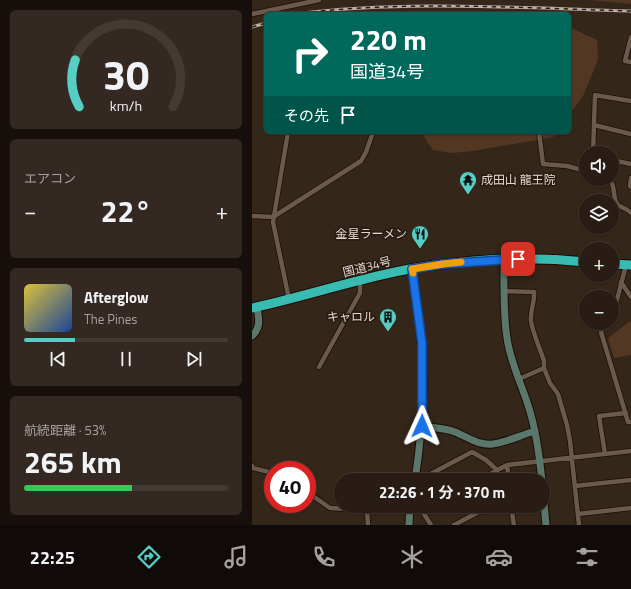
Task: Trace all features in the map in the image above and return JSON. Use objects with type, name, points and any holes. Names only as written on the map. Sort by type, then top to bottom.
[{"type":"highway","name":"国道34号","points":[[254,308],[360,281],[412,269],[443,264],[504,259],[557,259],[579,261]]},
{"type":"street","points":[[252,14],[319,0]]},
{"type":"street","points":[[631,37],[625,61],[631,62]]},
{"type":"street","points":[[593,146],[595,95],[631,101]]},
{"type":"street","points":[[594,125],[631,134]]},
{"type":"street","points":[[288,134],[273,217],[273,227],[289,299]]},
{"type":"street","points":[[252,216],[273,217],[361,161],[372,134]]},
{"type":"street","points":[[539,134],[543,164],[567,166],[579,169]]},
{"type":"street","points":[[619,161],[631,164]]},
{"type":"street","points":[[631,178],[631,187]]},
{"type":"street","points":[[613,186],[618,205],[631,212]]},
{"type":"street","points":[[504,259],[507,339],[535,431],[541,473]]},
{"type":"street","points":[[619,291],[628,265]]},
{"type":"street","points":[[412,269],[422,343],[422,426],[416,473]]},
{"type":"street","points":[[319,367],[360,293],[360,281]]},
{"type":"street","points":[[621,282],[631,297]]},
{"type":"street","points":[[504,291],[534,292],[531,321],[544,361],[544,368],[550,383],[558,394],[562,406],[570,441],[579,525]]},
{"type":"street","points":[[252,336],[256,332],[259,324],[254,308]]},
{"type":"street","points":[[601,330],[628,422],[631,422]]},
{"type":"street","points":[[518,379],[544,368]]},
{"type":"street","points":[[605,454],[599,416],[626,412]]},
{"type":"street","points":[[422,426],[455,432],[482,444],[492,444],[535,431]]},
{"type":"street","points":[[491,473],[507,465],[631,451]]},
{"type":"street","points":[[432,473],[472,452],[486,460],[497,470]]},
{"type":"street","points":[[507,465],[508,473]]},
{"type":"street","points":[[252,466],[253,468],[264,471]]},
{"type":"street","points":[[575,486],[631,480]]},
{"type":"street","points":[[316,498],[330,508],[367,510],[368,525]]},
{"type":"street","points":[[578,514],[631,508]]},
{"type":"street","points":[[409,525],[410,513]]},
{"type":"street","points":[[423,513],[431,525]]},
{"type":"street","points":[[454,525],[477,513]]},
{"type":"street","points":[[513,513],[514,525]]},
{"type":"street","points":[[545,513],[546,525]]},
{"type":"shaded area","points":[[590,0],[631,0],[631,4]]},
{"type":"shaded area","points":[[571,28],[597,40],[598,60],[583,96],[571,112]]},
{"type":"shaded area","points":[[425,134],[555,134],[553,137],[473,151],[452,153],[433,150],[424,137]]},
{"type":"shaded area","points":[[631,322],[631,355],[614,358],[608,338]]},
{"type":"railway","points":[[315,12],[378,7],[420,6],[631,11]]},
{"type":"railway","points":[[252,27],[264,24]]},
{"type":"slow traffic","points":[[413,273],[412,269],[461,262]]},
{"type":"place","name":"成田山 龍王院","points":[[468,195]]},
{"type":"place","name":"金星ラーメン","points":[[420,249]]},
{"type":"place","name":"キャロル","points":[[388,332]]},
{"type":"route","points":[[422,426],[422,343],[412,269],[443,264],[518,259]]}]
